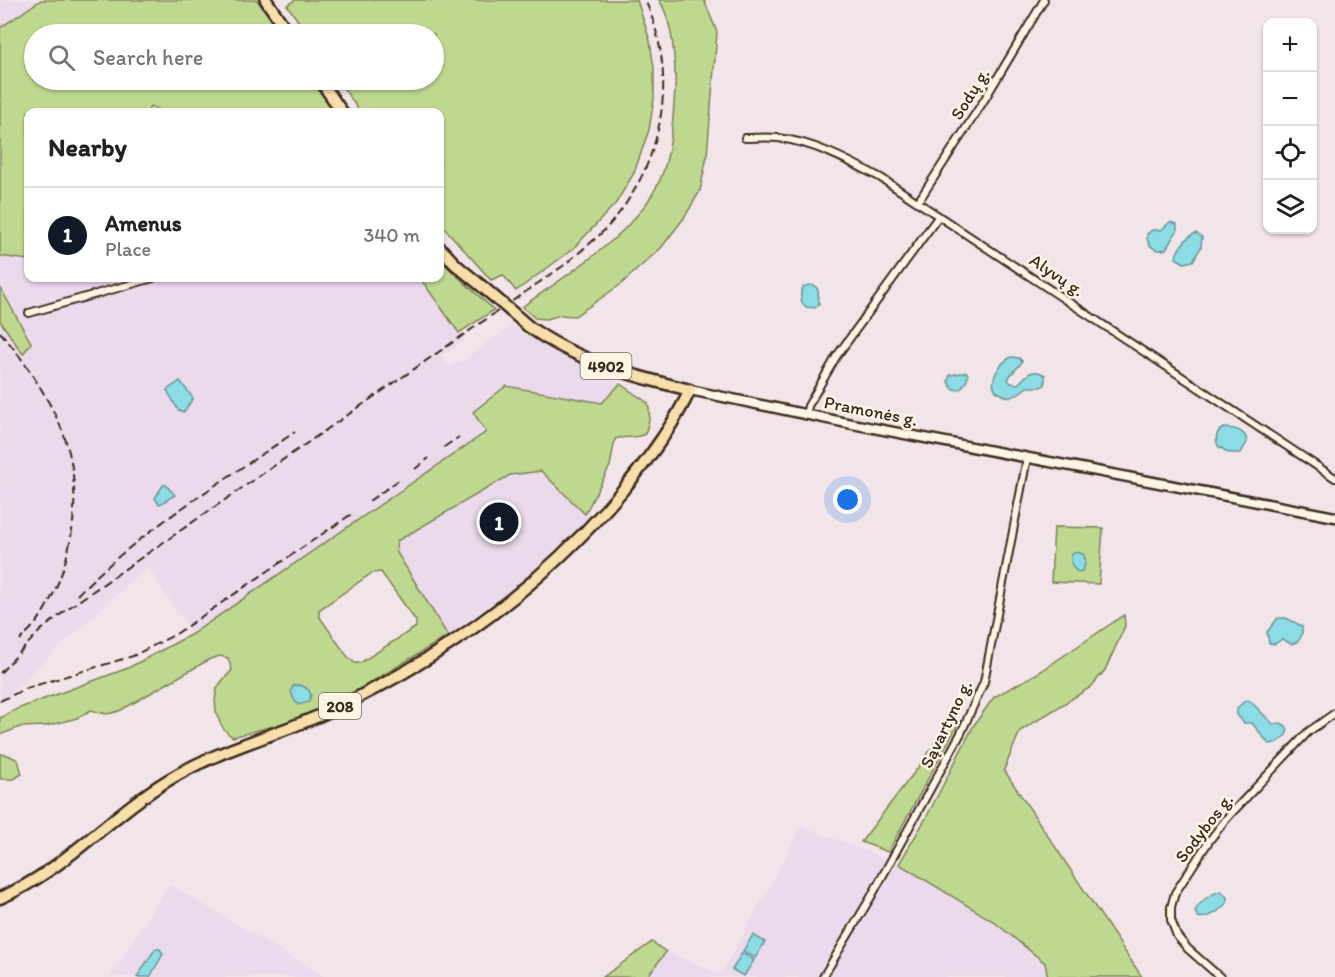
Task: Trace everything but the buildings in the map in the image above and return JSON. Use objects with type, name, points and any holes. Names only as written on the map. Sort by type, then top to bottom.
[{"type":"highway","points":[[266,0],[282,24]]},
{"type":"highway","points":[[327,90],[339,108]]},
{"type":"highway","name":"Pramonės g.","points":[[444,252],[528,326],[564,348],[588,360],[635,376],[690,390]]},
{"type":"highway","name":"208","points":[[0,898],[43,874],[171,778],[209,758],[303,723],[366,694],[474,628],[541,575],[606,510],[666,434],[690,390]]},
{"type":"main road","name":"Pramonės g.","points":[[690,390],[806,415],[1335,517]]},
{"type":"street","name":"Sodų g.","points":[[918,202],[983,102],[1044,0]]},
{"type":"street","name":"Alyvų g.","points":[[745,138],[775,138],[794,141],[851,162],[881,178],[1335,478]]},
{"type":"street","points":[[806,415],[808,406],[836,357],[938,217]]},
{"type":"street","points":[[29,313],[139,282]]},
{"type":"street","name":"Sąvartyno g.","points":[[823,977],[877,887],[961,733],[984,682],[1028,458]]},
{"type":"street","name":"Sodybos g.","points":[[1220,977],[1188,949],[1177,936],[1171,920],[1171,907],[1175,893],[1227,818],[1308,732],[1335,713]]},
{"type":"shaded area","points":[[0,0],[41,0],[0,28]]},
{"type":"shaded area","points":[[0,256],[24,259],[24,282],[423,282],[465,340],[442,356],[448,366],[465,359],[511,325],[522,334],[597,369],[620,384],[602,403],[506,386],[486,432],[192,634],[147,566],[0,703],[0,321],[23,354],[31,343],[0,287]]},
{"type":"shaded area","points":[[541,471],[591,518],[519,584],[448,636],[396,550],[397,541],[510,475]]},
{"type":"shaded area","points":[[802,826],[899,864],[993,921],[1045,963],[1048,977],[647,977],[666,952],[721,974]]},
{"type":"shaded area","points":[[169,884],[325,977],[109,977]]},
{"type":"green space","points":[[41,0],[257,0],[275,24],[24,24],[24,90],[320,90],[333,108],[154,108],[150,106],[149,108],[24,108],[24,259],[0,256],[0,28]]},
{"type":"green space","points":[[295,0],[637,0],[650,41],[654,69],[654,99],[649,130],[634,173],[616,203],[573,249],[516,291],[503,275],[491,280],[444,227],[444,108],[357,108],[345,90],[444,90],[444,24],[300,24],[287,5]]},
{"type":"green space","points":[[659,0],[704,0],[717,32],[707,156],[700,191],[684,218],[661,248],[620,285],[575,316],[535,318],[522,307],[582,264],[622,231],[653,193],[663,172],[672,131],[675,80],[668,19]]},
{"type":"green space","points":[[444,264],[494,310],[459,333],[423,282],[444,282]]},
{"type":"green space","points":[[0,287],[31,343],[23,354],[0,321]]},
{"type":"green space","points":[[620,384],[648,403],[648,426],[645,434],[615,439],[610,466],[585,514],[541,471],[510,475],[397,541],[396,551],[448,636],[348,696],[291,721],[233,737],[223,729],[216,710],[217,689],[232,670],[228,658],[220,656],[210,659],[116,712],[106,714],[91,710],[77,718],[46,726],[20,727],[0,735],[0,718],[17,709],[128,668],[192,634],[486,432],[473,412],[506,386],[602,403]],"holes":[[[381,572],[416,621],[416,627],[360,663],[355,663],[347,656],[319,616],[319,610],[372,573]]]},
{"type":"green space","points":[[1054,527],[1103,528],[1099,584],[1051,582]]},
{"type":"green space","points":[[1124,615],[1125,626],[1105,670],[1091,687],[1020,731],[1004,770],[1142,977],[1048,977],[1045,963],[993,921],[899,864],[926,818],[974,725],[994,697],[1038,673]]},
{"type":"green space","points":[[958,724],[888,852],[861,842],[923,761],[942,732]]},
{"type":"green space","points":[[0,754],[18,760],[22,774],[14,779],[0,779]]},
{"type":"green space","points":[[652,942],[666,952],[647,977],[603,977]]},
{"type":"water","points":[[1170,222],[1177,224],[1177,231],[1166,249],[1155,249],[1148,242],[1147,234],[1152,230],[1161,230]]},
{"type":"water","points":[[1196,233],[1202,237],[1201,247],[1193,261],[1184,263],[1176,258],[1177,254],[1186,240]]},
{"type":"water","points":[[815,286],[818,290],[819,304],[815,308],[806,307],[801,300],[803,287]]},
{"type":"water","points":[[1011,357],[1022,361],[1009,377],[1008,380],[1011,383],[1018,384],[1030,373],[1037,372],[1045,375],[1045,385],[1027,387],[1009,397],[996,391],[993,382],[996,372]]},
{"type":"water","points":[[967,372],[967,379],[963,386],[959,390],[953,389],[948,382],[950,375]]},
{"type":"water","points":[[180,381],[193,398],[184,412],[178,410],[167,390]]},
{"type":"water","points":[[1224,428],[1242,432],[1247,442],[1241,453],[1229,453],[1218,446],[1217,435]]},
{"type":"water","points":[[163,485],[166,485],[175,495],[160,504],[155,498]]},
{"type":"water","points":[[1076,552],[1083,554],[1085,560],[1082,571],[1078,572],[1071,562],[1072,554]]},
{"type":"water","points":[[1278,618],[1286,618],[1302,626],[1297,642],[1291,644],[1282,639],[1275,644],[1269,643],[1267,632]]},
{"type":"water","points":[[293,686],[304,686],[310,692],[309,702],[298,705],[294,700],[291,691]]},
{"type":"water","points":[[1246,700],[1250,701],[1273,724],[1281,723],[1286,726],[1287,733],[1281,740],[1269,744],[1252,723],[1244,723],[1237,715],[1237,708]]},
{"type":"water","points":[[1221,891],[1227,897],[1227,903],[1209,916],[1198,917],[1195,912],[1199,904],[1209,896]]},
{"type":"water","points":[[753,935],[765,942],[755,958],[743,951]]},
{"type":"water","points":[[155,949],[160,949],[163,954],[150,977],[137,977]]},
{"type":"water","points":[[742,953],[754,960],[744,976],[732,970]]},
{"type":"railway","points":[[0,673],[40,631],[70,607],[563,266],[606,229],[629,199],[643,173],[654,145],[661,116],[663,87],[661,58],[655,29],[645,0]]},
{"type":"railway","points":[[0,332],[29,370],[56,416],[67,445],[74,488],[72,533],[60,577],[39,619],[20,640]]},
{"type":"railway","points":[[77,595],[154,528],[295,432]]},
{"type":"railway","points":[[444,447],[459,437]]},
{"type":"railway","points":[[415,469],[429,458]]},
{"type":"railway","points":[[369,501],[399,480]]},
{"type":"railway","points":[[0,701],[27,688],[133,656],[176,634],[353,513]]},
{"type":"place","name":"Amenus","points":[[499,522]]}]
